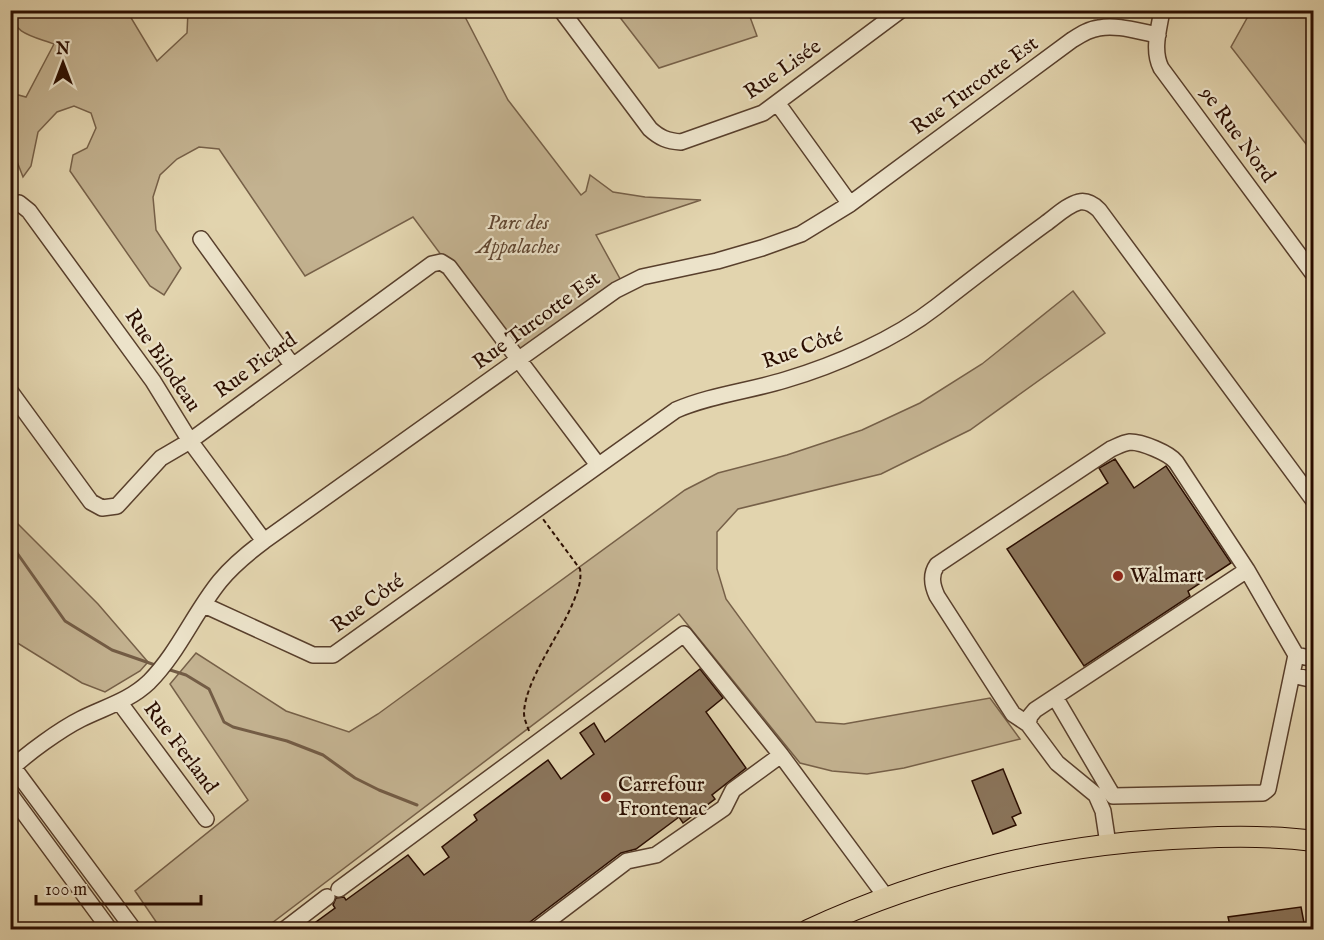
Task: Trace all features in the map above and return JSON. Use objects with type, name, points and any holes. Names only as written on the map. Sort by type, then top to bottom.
[{"type":"main road","points":[[808,930],[886,897],[999,864],[1108,844],[1215,837],[1267,837],[1314,841]]},
{"type":"street","name":"Rue Lisée","points":[[561,10],[650,129],[658,137],[681,142],[756,117],[778,104],[856,42],[902,10]]},
{"type":"street","name":"9e Rue Nord","points":[[1162,10],[1156,59],[1161,68],[1314,274]]},
{"type":"street","name":"Rue Turcotte Est","points":[[12,767],[78,720],[135,695],[162,668],[218,583],[234,564],[616,290],[642,277],[717,261],[801,234],[850,204],[1072,40],[1100,27],[1158,35]]},
{"type":"street","points":[[778,104],[850,204]]},
{"type":"street","name":"Rue Côté","points":[[204,605],[313,655],[333,655],[676,410],[785,381],[811,372],[888,337],[928,314],[1023,240],[1070,207],[1086,201],[1100,210],[1314,501]]},
{"type":"street","name":"Rue Bilodeau","points":[[18,206],[153,381],[190,441],[264,541]]},
{"type":"street","points":[[201,239],[292,365]]},
{"type":"street","name":"Rue Picard","points":[[10,391],[91,502],[102,508],[117,506],[161,458],[190,441],[432,264],[441,262],[449,267],[519,360]]},
{"type":"street","points":[[519,360],[598,465]]},
{"type":"street","points":[[1055,697],[1113,796],[1263,793],[1268,789],[1296,655],[1247,570],[1172,457],[1135,442],[1127,442],[1111,449],[937,564],[932,580],[937,596],[1012,714],[1028,724],[1057,763],[1096,795],[1103,811],[1108,844]]},
{"type":"street","points":[[1028,724],[1035,710],[1247,570]]},
{"type":"street","points":[[284,930],[684,634],[781,756],[886,897]]},
{"type":"street","points":[[1296,655],[1314,659]]},
{"type":"street","points":[[1292,675],[1314,680]]},
{"type":"street","name":"Rue Ferland","points":[[120,703],[206,819]]},
{"type":"street","points":[[536,930],[627,861],[656,855],[719,812],[724,808],[733,790],[781,756]]},
{"type":"street","points":[[12,767],[134,930]]},
{"type":"street","points":[[10,794],[110,930]]},
{"type":"path","points":[[536,510],[580,569],[581,576],[580,585],[567,616],[532,684],[526,703],[525,721],[537,743]]},
{"type":"green space","name":"Parc des Appalaches","points":[[108,10],[109,14],[127,11],[157,61],[187,33],[188,11],[462,11],[508,100],[581,195],[586,191],[590,175],[613,192],[645,197],[701,200],[596,235],[624,286],[519,360],[413,217],[305,276],[219,149],[199,147],[177,159],[160,175],[153,197],[156,230],[181,268],[164,295],[150,286],[70,171],[73,155],[87,148],[96,128],[91,113],[74,106],[57,112],[38,132],[31,166],[23,177],[11,146],[11,93],[26,97],[54,44],[32,37],[20,30],[12,19],[11,11]]},
{"type":"green space","points":[[615,11],[755,11],[750,17],[757,36],[659,68]]},
{"type":"green space","points":[[1251,11],[1313,11],[1313,153],[1231,47]]},
{"type":"green space","points":[[1073,291],[1105,333],[970,430],[881,474],[738,509],[717,532],[717,569],[726,599],[816,722],[844,724],[990,698],[1020,739],[904,768],[867,774],[832,771],[800,763],[679,614],[264,929],[161,929],[135,891],[248,800],[170,684],[196,653],[286,711],[349,732],[378,714],[685,490],[718,473],[787,455],[862,430],[920,403],[982,364]]},
{"type":"green space","points":[[11,517],[98,604],[148,662],[140,671],[105,692],[82,683],[11,639]]},
{"type":"building","name":"Walmart","points":[[1115,459],[1134,488],[1166,466],[1231,563],[1188,591],[1190,596],[1084,666],[1007,549],[1108,483],[1099,468]]},
{"type":"building","name":"Carrefour Frontenac","points":[[700,669],[723,698],[706,712],[746,768],[712,795],[715,799],[683,823],[679,817],[636,849],[621,853],[530,922],[526,930],[305,930],[335,908],[333,905],[336,898],[344,897],[346,900],[408,855],[424,875],[449,857],[442,847],[477,820],[474,815],[548,760],[561,779],[594,754],[580,733],[594,723],[605,742]]},
{"type":"building","points":[[1003,769],[1021,813],[1012,817],[1016,825],[993,834],[972,781]]},
{"type":"building","points":[[1301,907],[1305,928],[1231,930],[1228,917]]},
{"type":"waterway","points":[[10,543],[65,621],[112,650],[158,666]]},
{"type":"waterway","points":[[167,669],[186,675],[209,689],[224,722],[233,727],[287,741],[323,755],[355,778],[417,805]]},
{"type":"place","name":"Walmart","points":[[1118,576]]},
{"type":"place","name":"Carrefour Frontenac","points":[[606,797]]}]
